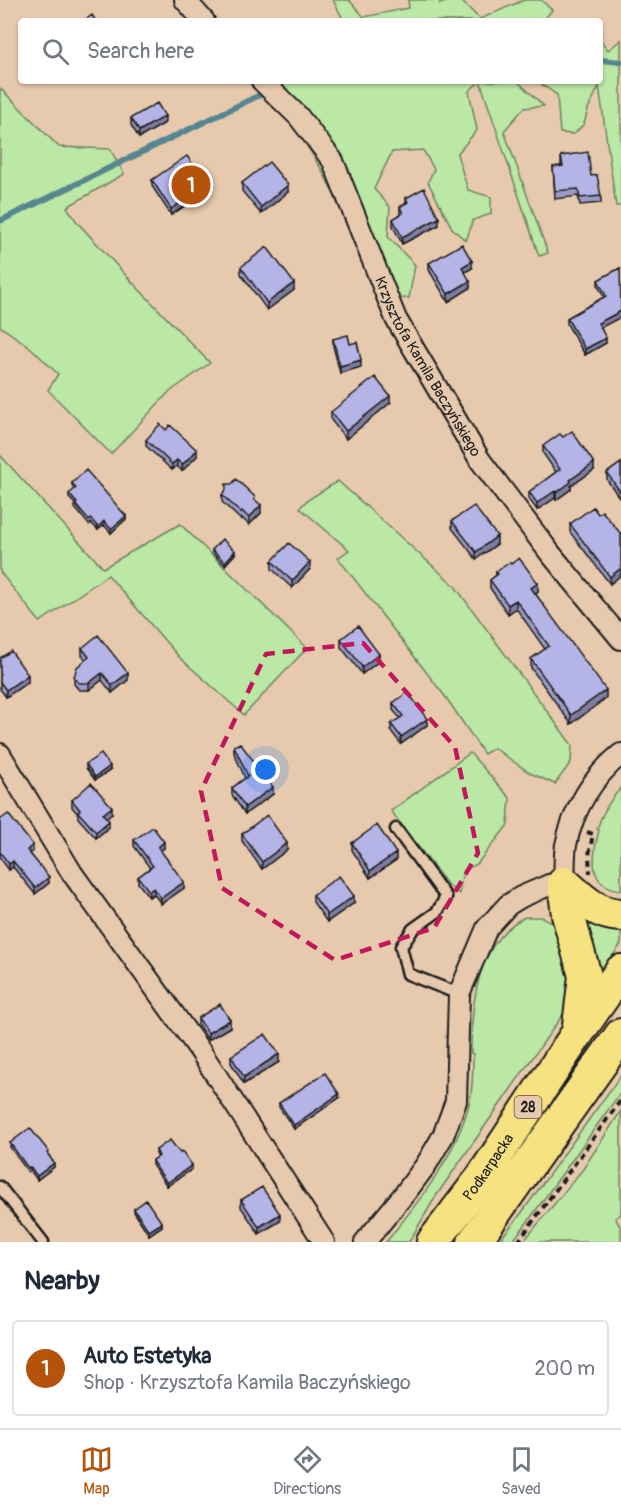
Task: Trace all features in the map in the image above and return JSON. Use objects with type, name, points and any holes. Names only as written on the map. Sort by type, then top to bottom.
[{"type":"main road","points":[[579,881],[590,907],[613,915],[621,915]]},
{"type":"main road","points":[[579,881],[568,915],[585,976],[579,1031]]},
{"type":"main road","name":"Podkarpacka","points":[[433,1242],[481,1179],[621,971]]},
{"type":"main road","name":"28","points":[[474,1242],[621,1035]]},
{"type":"main road","points":[[586,1084],[621,1066]]},
{"type":"street","points":[[185,0],[201,18]]},
{"type":"street","name":"Krzysztofa Kamila Baczyńskiego","points":[[265,84],[298,116],[333,161],[396,319],[480,460],[550,553],[621,639]]},
{"type":"street","points":[[0,754],[72,873],[201,1052],[324,1242]]},
{"type":"street","points":[[365,1242],[426,1165],[443,1136],[456,1101],[459,994],[487,928],[508,905],[534,890],[549,885],[579,881],[566,847],[576,812],[606,766],[621,754]]},
{"type":"lane","points":[[396,829],[446,897],[437,912],[413,929],[401,947],[408,974],[459,994]]},
{"type":"lane","points":[[0,1187],[43,1242]]},
{"type":"path","points":[[579,881],[588,866],[593,834],[583,831]]},
{"type":"path","points":[[518,1242],[621,1100]]},
{"type":"highlighted area","points":[[363,643],[455,747],[478,853],[434,928],[335,960],[222,888],[201,791],[266,654]]},
{"type":"green space","points":[[333,0],[349,0],[364,17],[409,8],[408,0],[439,0],[440,4],[460,0],[479,18],[342,18]]},
{"type":"green space","points":[[524,0],[541,0],[552,10],[545,18],[482,18]]},
{"type":"green space","points":[[621,40],[621,206],[616,206],[599,86],[584,124],[574,134],[560,133],[557,95],[541,84],[603,84],[603,43],[608,50]]},
{"type":"green space","points":[[278,84],[477,84],[469,91],[477,130],[457,154],[468,190],[491,197],[491,214],[473,220],[466,241],[452,228],[428,182],[434,169],[423,150],[392,152],[374,189],[390,207],[388,237],[415,265],[409,298],[383,299],[323,172],[272,88]]},
{"type":"green space","points":[[481,84],[520,84],[544,106],[524,108],[504,131],[548,253],[539,256]]},
{"type":"green space","points":[[0,88],[59,147],[110,149],[124,174],[67,207],[77,222],[132,282],[210,363],[168,393],[111,454],[48,390],[58,374],[31,348],[0,326]]},
{"type":"green space","points":[[0,455],[103,568],[180,524],[307,648],[244,715],[179,657],[108,575],[40,622],[0,572]]},
{"type":"green space","points":[[338,481],[454,585],[572,745],[571,762],[555,784],[530,773],[494,748],[484,754],[447,699],[338,558],[349,550],[300,508],[306,501]]},
{"type":"green space","points":[[470,753],[510,798],[508,825],[477,864],[463,871],[459,894],[447,884],[391,811]]},
{"type":"green space","points":[[621,788],[621,890],[602,883],[597,876],[594,859],[599,823],[610,802]]},
{"type":"green space","points":[[525,917],[542,917],[557,925],[572,951],[566,1010],[436,1196],[409,1242],[386,1242],[425,1193],[456,1139],[471,1094],[473,1015],[480,976],[486,958],[496,942],[509,928]]},
{"type":"green space","points":[[586,921],[621,929],[621,944],[600,974]]},
{"type":"green space","points":[[621,1075],[621,1092],[526,1224],[512,1242],[498,1242],[520,1215]]},
{"type":"green space","points":[[621,1111],[621,1214],[615,1218],[621,1228],[621,1242],[523,1242],[583,1169]]},
{"type":"building","points":[[157,103],[165,116],[139,131],[131,118]]},
{"type":"building","points":[[588,152],[591,176],[597,175],[601,196],[580,198],[578,189],[555,191],[553,167],[563,166],[561,156]]},
{"type":"building","points":[[187,156],[205,182],[171,209],[152,180]]},
{"type":"building","points":[[269,162],[288,185],[261,207],[242,183]]},
{"type":"building","points":[[424,188],[439,218],[402,237],[393,219],[403,213],[400,207],[408,202],[406,198]]},
{"type":"building","points":[[462,244],[472,261],[462,267],[470,281],[448,294],[429,263]]},
{"type":"building","points":[[267,247],[294,283],[267,303],[241,267]]},
{"type":"building","points":[[620,268],[621,311],[598,323],[606,338],[585,349],[567,318],[606,296],[598,280]]},
{"type":"building","points":[[348,335],[350,344],[357,342],[361,360],[340,366],[333,339]]},
{"type":"building","points":[[375,377],[390,396],[346,431],[331,412]]},
{"type":"building","points":[[160,424],[166,430],[170,425],[197,450],[182,465],[177,460],[172,464],[146,440]]},
{"type":"building","points":[[572,431],[594,463],[556,493],[555,491],[537,503],[529,492],[560,469],[543,446],[560,434],[563,437]]},
{"type":"building","points":[[621,463],[621,493],[607,473]]},
{"type":"building","points":[[86,470],[126,516],[111,529],[104,521],[98,527],[91,519],[89,521],[69,494],[76,488],[72,483]]},
{"type":"building","points":[[236,479],[261,505],[249,518],[222,495],[226,490],[226,484],[232,484]]},
{"type":"building","points":[[474,506],[497,536],[476,552],[452,521]]},
{"type":"building","points":[[593,507],[598,514],[602,511],[621,534],[621,568],[610,577],[570,524]]},
{"type":"building","points":[[222,539],[235,551],[225,562],[212,550]]},
{"type":"building","points":[[289,543],[310,562],[292,581],[272,561]]},
{"type":"building","points":[[519,558],[538,583],[531,588],[606,690],[571,715],[531,659],[549,646],[516,600],[508,605],[490,580],[498,574],[496,572]]},
{"type":"building","points":[[358,626],[379,654],[362,667],[341,639]]},
{"type":"building","points":[[98,635],[128,673],[112,685],[102,673],[89,683],[79,683],[74,677],[77,667],[89,657],[82,648]]},
{"type":"building","points":[[11,651],[28,675],[6,690],[0,682],[0,658]]},
{"type":"building","points":[[408,692],[427,719],[401,737],[391,724],[403,716],[393,703]]},
{"type":"building","points":[[240,743],[273,787],[245,807],[232,788],[248,776],[234,746]]},
{"type":"building","points":[[101,754],[110,766],[95,777],[86,764]]},
{"type":"building","points":[[91,783],[112,807],[103,814],[109,821],[96,832],[78,812],[80,810],[72,800]]},
{"type":"building","points":[[8,814],[33,845],[27,850],[49,877],[35,888],[13,861],[9,864],[0,852],[0,820]]},
{"type":"building","points":[[267,815],[287,843],[262,862],[242,834]]},
{"type":"building","points":[[377,825],[396,853],[370,871],[352,843]]},
{"type":"building","points":[[153,827],[164,842],[158,847],[184,882],[161,898],[154,888],[149,891],[138,877],[153,866],[134,840]]},
{"type":"building","points":[[339,876],[354,896],[327,915],[313,895]]},
{"type":"building","points":[[220,1004],[230,1020],[208,1033],[198,1018]]},
{"type":"building","points":[[265,1034],[279,1054],[244,1077],[231,1056]]},
{"type":"building","points":[[325,1073],[339,1094],[294,1125],[279,1103]]},
{"type":"building","points":[[30,1128],[49,1152],[47,1153],[54,1163],[37,1176],[30,1167],[28,1168],[10,1143]]},
{"type":"building","points":[[170,1140],[192,1165],[167,1183],[152,1161],[159,1156],[156,1150]]},
{"type":"building","points":[[262,1187],[280,1214],[259,1227],[241,1200]]},
{"type":"building","points":[[146,1200],[162,1223],[149,1231],[134,1209]]},
{"type":"waterway","points":[[603,60],[621,62]]},
{"type":"waterway","points":[[0,221],[262,94]]},
{"type":"place","name":"Auto Estetyka","points":[[191,185]]}]
